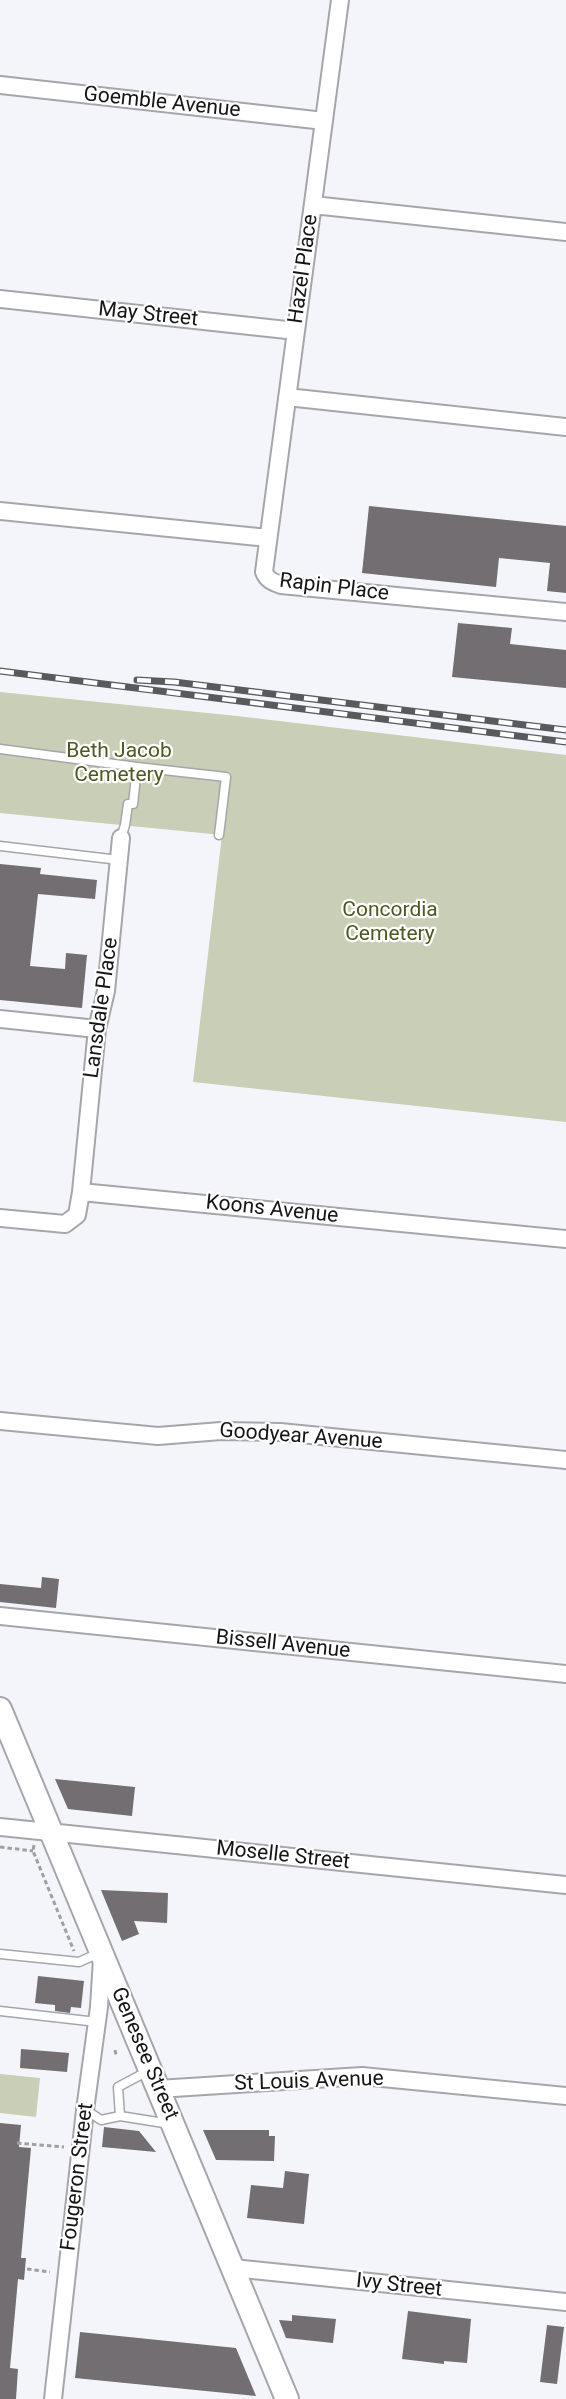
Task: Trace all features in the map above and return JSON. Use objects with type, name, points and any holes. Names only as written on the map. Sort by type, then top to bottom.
[{"type":"main road","name":"Genesee Street","points":[[0,1709],[287,2399]]},
{"type":"street","name":"Hazel Place","points":[[268,538],[340,0]]},
{"type":"street","name":"Goemble Avenue","points":[[0,85],[324,121]]},
{"type":"street","points":[[313,205],[566,232]]},
{"type":"street","name":"May Street","points":[[0,299],[296,331]]},
{"type":"street","points":[[287,397],[566,427]]},
{"type":"street","points":[[0,511],[268,538]]},
{"type":"street","name":"Rapin Place","points":[[268,538],[264,572],[266,577],[281,585],[566,612]]},
{"type":"street","name":"Lansdale Place","points":[[81,1192],[97,1029],[106,991],[123,832]]},
{"type":"street","points":[[0,1019],[97,1029]]},
{"type":"street","points":[[0,1218],[65,1224],[78,1215],[81,1192]]},
{"type":"street","name":"Koons Avenue","points":[[81,1192],[566,1239]]},
{"type":"street","name":"Goodyear Avenue","points":[[0,1421],[158,1436],[221,1431],[280,1432],[566,1460]]},
{"type":"street","name":"Bissell Avenue","points":[[0,1616],[566,1674]]},
{"type":"street","name":"Moselle Street","points":[[0,1827],[566,1885]]},
{"type":"street","name":"Fougeron Street","points":[[53,2399],[97,2022],[102,1954]]},
{"type":"street","name":"St Louis Avenue","points":[[154,2080],[362,2076],[566,2096]]},
{"type":"street","name":"Ivy Street","points":[[233,2268],[566,2302]]},
{"type":"lane","points":[[0,749],[226,777],[219,835]]},
{"type":"lane","points":[[123,832],[128,804],[133,804],[137,767]]},
{"type":"lane","points":[[0,846],[119,860]]},
{"type":"lane","points":[[0,1954],[79,1962],[102,1954]]},
{"type":"lane","points":[[0,2011],[97,2022]]},
{"type":"lane","points":[[120,2115],[118,2087],[154,2080]]},
{"type":"lane","points":[[85,2110],[101,2120],[120,2115],[173,2124]]},
{"type":"path","points":[[0,1847],[33,1851],[79,1962]]},
{"type":"path","points":[[115,2050],[116,2055]]},
{"type":"path","points":[[17,2143],[68,2148]]},
{"type":"path","points":[[27,2269],[54,2272]]},
{"type":"green space","name":"Concordia Cemetery","points":[[0,692],[237,716],[566,755],[566,1122],[193,1082],[222,835],[0,813]]},
{"type":"green space","points":[[0,2074],[40,2078],[36,2117],[0,2113]]},
{"type":"building","points":[[369,506],[566,526],[566,593],[547,591],[550,563],[499,558],[496,587],[362,573]]},
{"type":"building","points":[[458,623],[512,628],[510,644],[566,650],[566,688],[452,677]]},
{"type":"building","points":[[0,864],[41,868],[40,874],[97,880],[95,899],[38,894],[30,966],[65,969],[66,953],[87,955],[82,1008],[0,1000]]},
{"type":"building","points":[[42,1577],[59,1579],[56,1608],[0,1602],[0,1584],[41,1588]]},
{"type":"building","points":[[55,1779],[135,1787],[132,1816],[68,1809]]},
{"type":"building","points":[[101,1890],[168,1893],[167,1923],[134,1921],[139,1934],[122,1941]]},
{"type":"building","points":[[38,1976],[84,1981],[81,2008],[71,2007],[70,2013],[55,2011],[55,2005],[35,2003]]},
{"type":"building","points":[[21,2049],[69,2053],[67,2072],[20,2068]]},
{"type":"building","points":[[0,2123],[21,2125],[19,2147],[31,2148],[21,2258],[26,2258],[24,2280],[18,2279],[10,2368],[18,2369],[16,2399],[0,2399]]},
{"type":"building","points":[[104,2127],[139,2131],[156,2152],[102,2147]]},
{"type":"building","points":[[203,2130],[269,2130],[269,2136],[275,2136],[274,2161],[216,2160]]},
{"type":"building","points":[[285,2171],[309,2174],[304,2224],[247,2218],[251,2185],[283,2188]]},
{"type":"building","points":[[408,2311],[471,2319],[467,2363],[444,2361],[444,2364],[402,2359]]},
{"type":"building","points":[[292,2315],[336,2319],[333,2343],[286,2338],[279,2320],[292,2321]]},
{"type":"building","points":[[547,2325],[564,2327],[557,2384],[540,2382]]},
{"type":"building","points":[[80,2332],[236,2348],[256,2396],[75,2378]]},
{"type":"railway","points":[[0,671],[566,742]]},
{"type":"railway","points":[[137,680],[174,682],[566,730]]},
{"type":"park label","name":"Beth Jacob Cemetery","points":[[119,764]]}]
